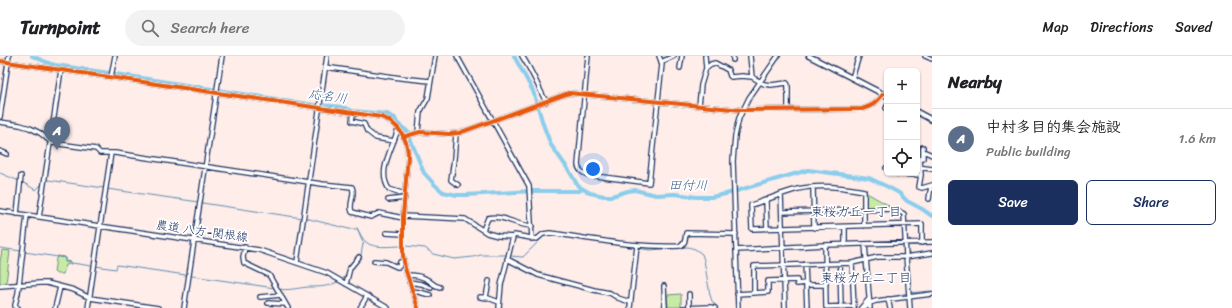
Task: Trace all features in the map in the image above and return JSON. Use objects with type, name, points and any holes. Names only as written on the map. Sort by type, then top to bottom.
[{"type":"main road","points":[[808,56],[884,94]]},
{"type":"main road","points":[[920,114],[932,120]]},
{"type":"street","points":[[0,117],[9,56]]},
{"type":"street","points":[[112,75],[115,56]]},
{"type":"street","points":[[184,308],[222,56]]},
{"type":"street","points":[[297,262],[327,56]]},
{"type":"street","points":[[418,132],[420,112],[428,98],[435,56]]},
{"type":"street","points":[[457,56],[529,186],[532,239]]},
{"type":"street","points":[[522,56],[536,78],[544,103]]},
{"type":"street","points":[[588,56],[578,165],[580,170],[588,175],[649,183],[662,62],[659,56]]},
{"type":"street","points":[[662,62],[674,56]]},
{"type":"street","points":[[680,68],[682,56]]},
{"type":"street","points":[[699,106],[701,84],[706,68],[705,56]]},
{"type":"street","points":[[750,56],[752,77]]},
{"type":"street","points":[[738,308],[734,143],[742,110],[759,81],[778,56]]},
{"type":"street","points":[[852,78],[859,56]]},
{"type":"street","points":[[925,56],[932,58]]},
{"type":"street","points":[[0,61],[61,70],[112,75],[319,109],[384,118],[393,123],[407,136]]},
{"type":"street","points":[[706,68],[715,63],[728,70],[731,77],[752,77],[764,84],[771,85],[788,84],[788,110]]},
{"type":"street","points":[[325,67],[430,81]]},
{"type":"street","points":[[39,217],[61,70]]},
{"type":"street","points":[[407,136],[418,132],[456,134],[569,93],[742,110],[862,109],[874,105],[884,96]]},
{"type":"street","points":[[353,113],[352,121],[364,124],[367,131],[376,138],[394,141]]},
{"type":"street","points":[[0,122],[30,128],[47,137],[52,143],[96,149],[100,153],[111,153],[352,187],[353,193],[350,208],[353,213],[371,217],[379,213],[403,217],[466,219],[487,233],[498,236],[513,237],[514,235],[537,239],[543,234],[550,232],[637,246],[680,246],[684,244],[686,233],[736,234]]},
{"type":"street","points":[[399,130],[388,157],[384,173],[389,189],[405,196]]},
{"type":"street","points":[[456,134],[451,180],[458,185]]},
{"type":"street","points":[[407,136],[406,143],[408,152],[403,217],[404,262],[407,276],[418,308]]},
{"type":"street","points":[[921,158],[921,148],[932,155]]},
{"type":"street","points":[[0,151],[7,154]]},
{"type":"street","points":[[88,308],[111,153]]},
{"type":"street","points":[[920,167],[932,169]]},
{"type":"street","points":[[920,171],[921,175],[919,187],[922,188],[931,186],[929,200]]},
{"type":"street","points":[[17,214],[21,176]]},
{"type":"street","points":[[864,226],[864,191],[837,187],[800,189],[781,194],[751,206],[752,230],[922,224],[922,243]]},
{"type":"street","points":[[813,188],[814,228]]},
{"type":"street","points":[[781,194],[785,308]]},
{"type":"street","points":[[388,200],[405,196]]},
{"type":"street","points":[[766,201],[767,229]]},
{"type":"street","points":[[782,212],[894,209],[904,214],[910,308]]},
{"type":"street","name":"農道 八方-関根線","points":[[0,211],[265,251],[327,273],[388,308]]},
{"type":"street","points":[[18,308],[14,305],[18,293],[27,215]]},
{"type":"street","points":[[483,230],[488,218],[491,217],[532,226]]},
{"type":"street","points":[[845,227],[845,245]]},
{"type":"street","points":[[386,233],[403,234]]},
{"type":"street","points":[[498,308],[501,285],[513,237]]},
{"type":"street","points":[[736,250],[825,245],[932,242]]},
{"type":"street","points":[[865,244],[870,308]]},
{"type":"street","points":[[825,245],[826,307],[854,307],[852,263]]},
{"type":"street","points":[[630,308],[637,246]]},
{"type":"street","points":[[245,248],[243,257],[244,263],[269,275],[288,308]]},
{"type":"street","points":[[754,292],[754,266],[840,264],[880,257],[906,257],[932,253]]},
{"type":"street","points":[[346,284],[350,268],[359,257]]},
{"type":"street","points":[[507,259],[538,275],[610,293],[618,298],[630,302]]},
{"type":"street","points":[[374,261],[386,262],[397,267],[399,267],[400,262],[404,262]]},
{"type":"street","points":[[805,264],[806,308]]},
{"type":"street","points":[[840,264],[841,306]]},
{"type":"street","points":[[407,276],[415,276],[426,279],[434,285],[440,286]]},
{"type":"street","points":[[737,294],[768,292],[768,281],[797,280],[797,284],[826,285]]},
{"type":"street","points":[[486,297],[489,281]]},
{"type":"street","points":[[409,282],[422,284],[431,288]]},
{"type":"street","points":[[0,286],[47,283],[74,290],[90,298],[158,308]]},
{"type":"street","points":[[664,286],[665,308]]},
{"type":"street","points":[[55,308],[60,287]]},
{"type":"street","points":[[412,291],[430,295]]},
{"type":"street","points":[[689,294],[689,308]]},
{"type":"street","points":[[861,308],[869,301],[932,294]]},
{"type":"street","points":[[260,297],[281,295]]},
{"type":"street","points":[[360,308],[367,296]]},
{"type":"street","points":[[480,297],[486,297],[499,302]]},
{"type":"street","points":[[888,299],[890,308]]},
{"type":"street","points":[[865,308],[869,301]]},
{"type":"street","points":[[268,304],[285,304]]},
{"type":"street","points":[[683,308],[714,308]]},
{"type":"green space","points":[[865,192],[888,205],[889,206],[866,207]]},
{"type":"green space","points":[[2,250],[10,251],[6,284],[0,285],[0,262]]},
{"type":"green space","points":[[58,256],[65,257],[65,261],[71,262],[71,264],[66,265],[63,274],[57,274],[54,272],[56,258]]},
{"type":"green space","points":[[681,294],[681,307],[668,307],[667,295]]},
{"type":"waterway","name":"応名川","points":[[32,56],[55,65],[314,105],[339,107],[352,111],[387,114],[395,118],[397,123],[407,131],[424,173],[443,192],[466,195],[532,191],[579,191],[582,189]]},
{"type":"waterway","name":"田付川","points":[[514,56],[533,91],[551,145],[578,186],[590,193],[612,196],[635,190],[656,195],[675,194],[696,197],[711,197],[808,170],[869,178],[899,193],[907,201],[932,216]]},
{"type":"waterway","points":[[0,173],[19,181]]},
{"type":"waterway","points":[[46,181],[48,180],[104,188]]},
{"type":"waterway","points":[[22,182],[36,190],[42,184]]},
{"type":"waterway","points":[[107,189],[199,202]]},
{"type":"waterway","points":[[202,203],[302,218]]},
{"type":"waterway","points":[[305,218],[349,229],[356,229]]},
{"type":"waterway","points":[[357,228],[363,239],[373,246],[402,246]]},
{"type":"waterway","points":[[357,228],[364,244],[361,255],[359,256]]},
{"type":"waterway","points":[[510,256],[523,257],[545,235]]},
{"type":"waterway","points":[[598,242],[650,250],[688,247],[695,249],[702,254],[710,295],[712,301],[718,308]]},
{"type":"waterway","points":[[405,246],[425,248],[433,254],[454,259],[481,255],[507,255]]},
{"type":"waterway","points":[[0,248],[21,251]]},
{"type":"waterway","points":[[24,252],[65,258],[65,262],[92,266]]},
{"type":"waterway","points":[[95,266],[116,269],[117,265],[275,288]]},
{"type":"waterway","points":[[342,280],[348,269]]},
{"type":"waterway","points":[[278,289],[289,290],[324,286],[339,281]]},
{"type":"waterway","points":[[871,301],[907,293],[932,291]]},
{"type":"cycle path","points":[[0,61],[381,117],[387,120],[401,132],[408,149],[403,216],[403,255],[405,268],[418,308]]},
{"type":"cycle path","points":[[403,137],[420,132],[449,134],[459,133],[569,93],[742,110],[862,109],[874,104],[883,94]]},
{"type":"place","name":"中村多目的集会施設","points":[[57,150]]},
{"type":"district","name":"東桜ガ丘一丁目","points":[[856,211]]},
{"type":"district","name":"東桜ガ丘二丁目","points":[[866,277]]}]
